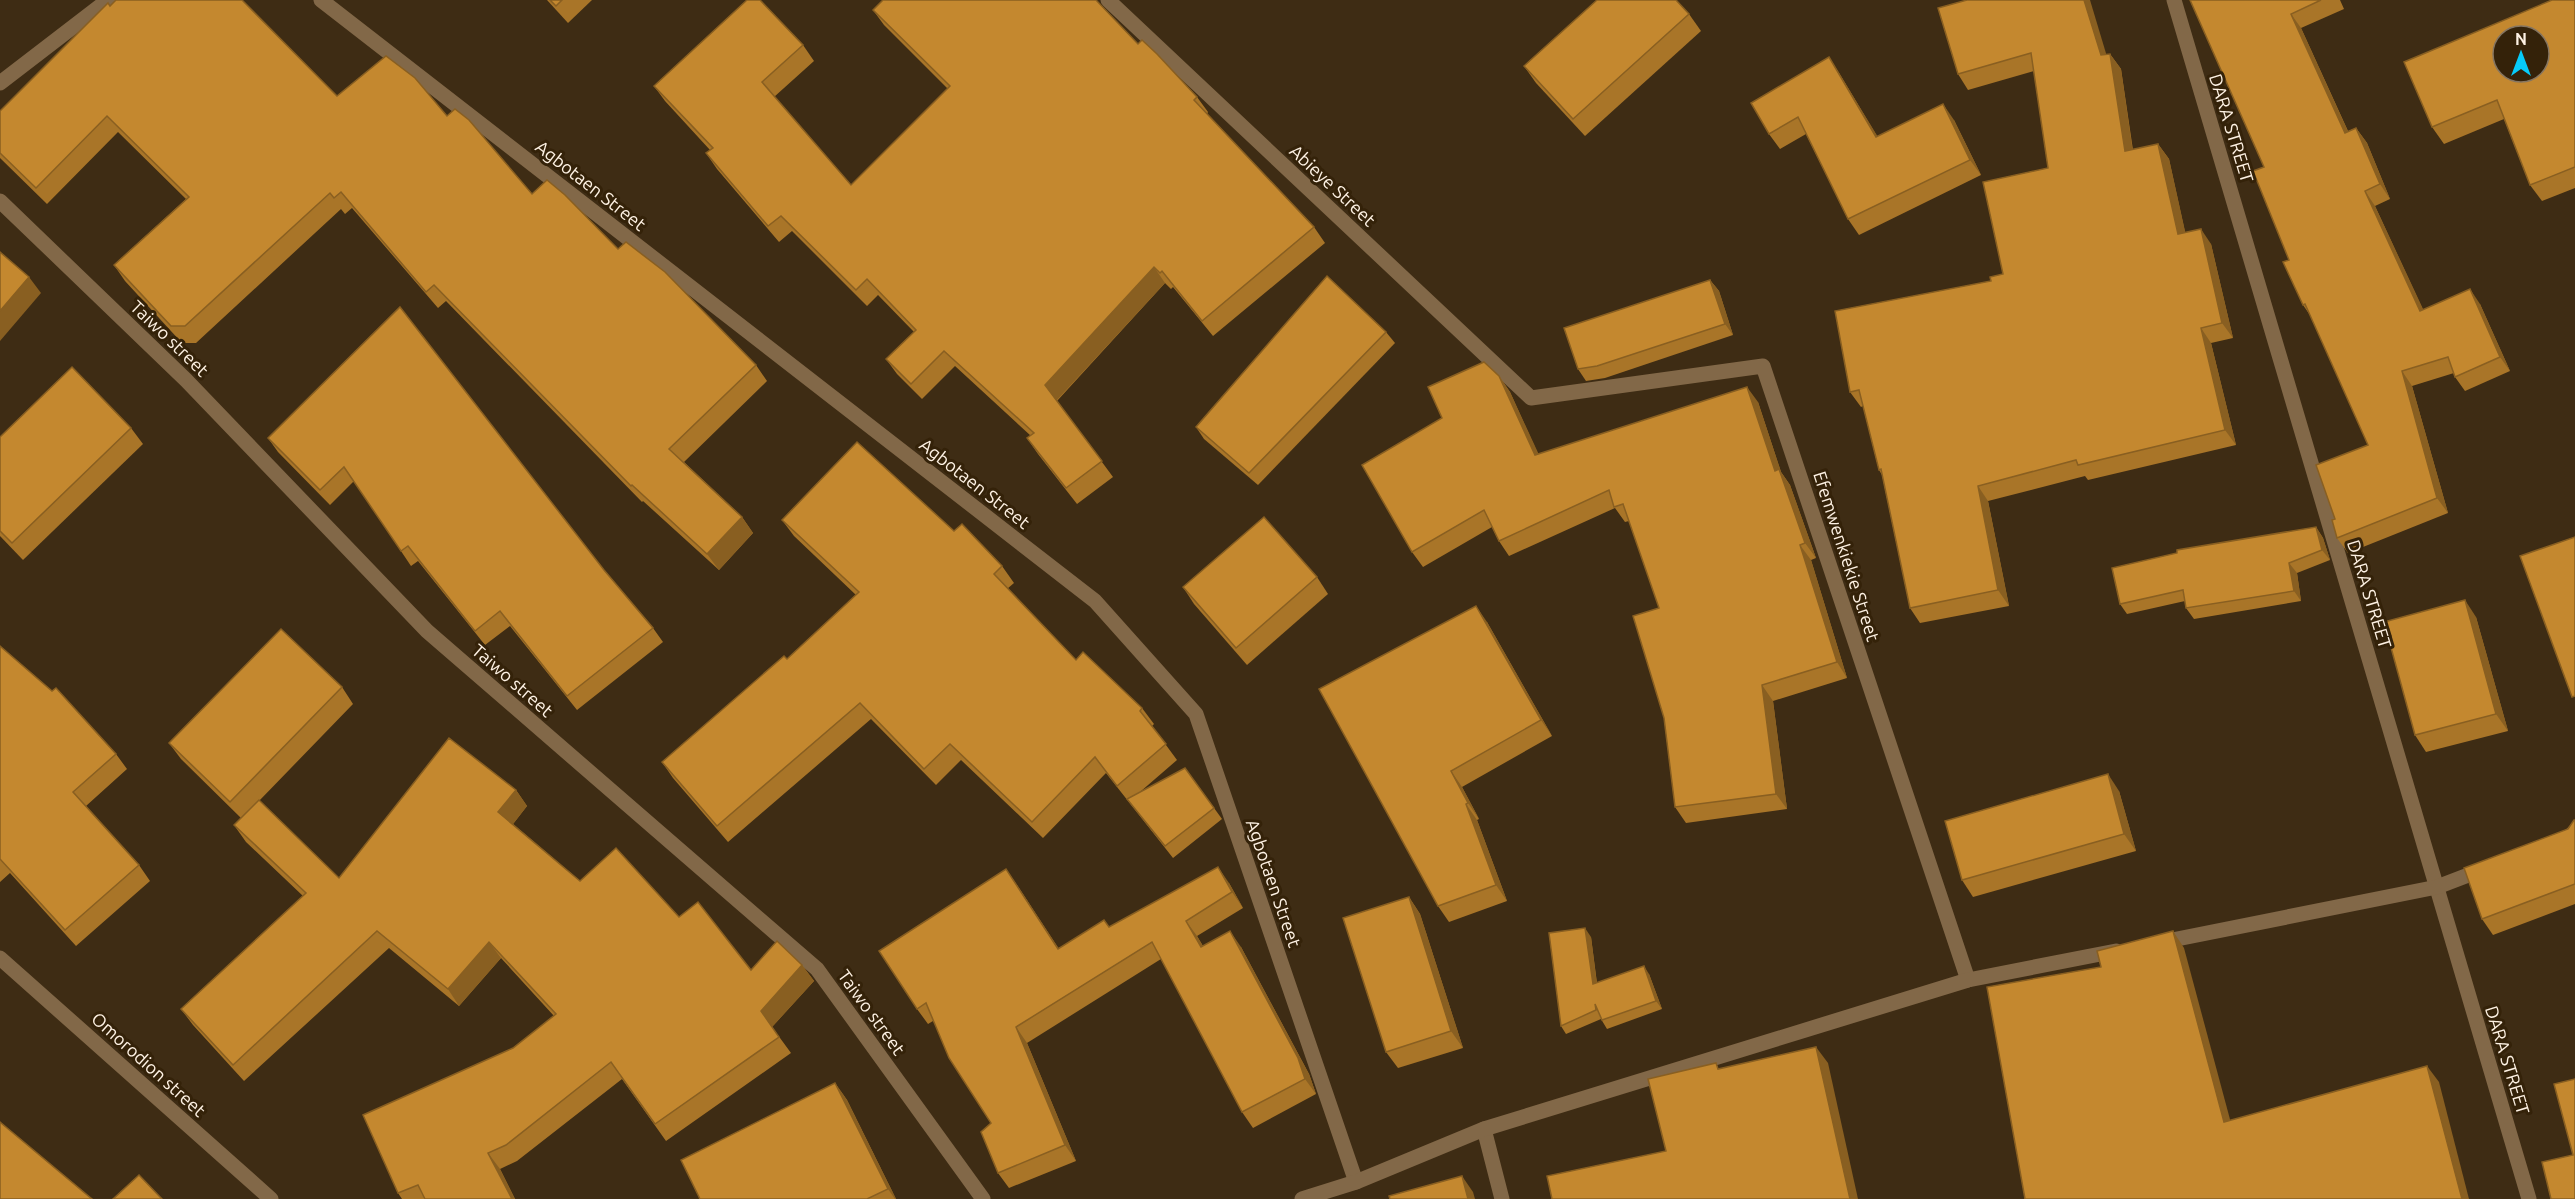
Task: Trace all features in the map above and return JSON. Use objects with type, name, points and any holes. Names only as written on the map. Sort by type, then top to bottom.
[{"type":"street","points":[[0,83],[108,0]]},
{"type":"street","name":"Agbotaen Street","points":[[321,0],[1095,601],[1196,714],[1356,1182]]},
{"type":"street","name":"Abieye Street","points":[[1108,0],[1531,398]]},
{"type":"street","name":"DARA STREET","points":[[2174,0],[2529,1199]]},
{"type":"street","name":"Taiwo street","points":[[0,201],[186,380],[427,631],[816,969],[983,1199]]},
{"type":"street","name":"Efemwenkiekie Street","points":[[1531,398],[1763,366],[1968,980]]},
{"type":"street","points":[[1302,1199],[1356,1182],[1484,1129],[1968,980],[2437,887],[2500,863]]},
{"type":"street","name":"Omorodion street","points":[[0,958],[271,1199]]},
{"type":"street","points":[[1484,1129],[1502,1199]]},
{"type":"building","points":[[116,0],[242,0],[337,96],[386,56],[415,78],[447,116],[455,109],[469,120],[532,194],[547,180],[618,249],[626,242],[665,272],[756,365],[669,449],[742,517],[707,554],[631,486],[434,285],[426,292],[341,192],[334,198],[330,193],[185,326],[171,326],[114,265],[189,197],[107,116],[36,188],[0,153],[0,111],[108,3],[110,6]]},
{"type":"building","points":[[550,0],[562,0],[556,6]]},
{"type":"building","points":[[747,0],[760,0],[803,45],[762,82],[851,185],[950,86],[873,10],[883,0],[1096,0],[1138,44],[1142,40],[1157,54],[1197,97],[1194,100],[1314,227],[1202,321],[1162,271],[1160,273],[1154,267],[1045,385],[1102,461],[1066,488],[1027,438],[1034,433],[944,351],[911,384],[886,359],[916,330],[867,279],[856,290],[781,216],[768,226],[706,153],[713,148],[654,86]]},
{"type":"building","points":[[1597,0],[1676,0],[1689,14],[1573,119],[1524,66]]},
{"type":"building","points":[[1967,0],[2084,0],[2101,55],[2110,54],[2125,151],[2158,144],[2178,234],[2201,229],[2222,323],[2201,328],[2225,430],[2078,465],[2076,460],[1978,486],[1998,590],[1910,608],[1881,469],[1879,470],[1859,390],[1850,392],[1835,311],[1991,281],[1990,277],[2003,274],[1983,182],[2048,168],[2031,53],[1958,74],[1938,8]]},
{"type":"building","points":[[2190,0],[2321,0],[2291,14],[2345,133],[2356,128],[2380,184],[2365,191],[2420,311],[2470,289],[2500,357],[2455,377],[2448,357],[2402,371],[2437,498],[2337,538],[2332,520],[2335,519],[2316,465],[2368,445],[2305,304],[2303,305],[2283,262],[2289,260],[2253,171],[2264,167]]},
{"type":"building","points":[[2552,0],[2575,0],[2575,167],[2530,185],[2497,100],[2432,127],[2404,62],[2491,26],[2491,84],[2551,84],[2551,24],[2495,24]]},
{"type":"building","points":[[1829,57],[1876,137],[1943,104],[1970,160],[1848,219],[1798,117],[1769,134],[1751,103]]},
{"type":"building","points":[[0,252],[29,277],[0,311]]},
{"type":"building","points":[[1327,276],[1386,332],[1249,473],[1196,427]]},
{"type":"building","points":[[1710,280],[1725,324],[1597,366],[1578,369],[1564,328]]},
{"type":"building","points":[[400,307],[604,570],[653,628],[567,696],[500,611],[475,631],[408,546],[401,551],[344,467],[320,490],[268,438]]},
{"type":"building","points":[[1484,362],[1499,376],[1535,455],[1747,387],[1775,471],[1779,469],[1805,543],[1800,545],[1837,662],[1762,685],[1776,794],[1675,807],[1664,718],[1633,616],[1659,608],[1623,504],[1614,507],[1609,490],[1499,541],[1484,510],[1412,552],[1362,465],[1442,418],[1428,387]]},
{"type":"building","points":[[72,367],[131,428],[12,543],[0,531],[0,437]]},
{"type":"building","points":[[857,442],[954,531],[962,524],[1002,566],[994,574],[1076,660],[1083,652],[1142,708],[1140,711],[1166,744],[1117,786],[1095,757],[1032,822],[950,744],[924,769],[860,703],[717,826],[662,762],[784,656],[787,659],[859,592],[782,520]]},
{"type":"building","points":[[1264,517],[1317,577],[1236,648],[1183,587]]},
{"type":"building","points":[[2316,527],[2322,550],[2289,563],[2294,591],[2186,608],[2183,590],[2120,604],[2112,568],[2177,553],[2177,550]]},
{"type":"building","points":[[2575,537],[2575,696],[2572,697],[2520,556]]},
{"type":"building","points":[[2465,600],[2496,714],[2415,735],[2384,622]]},
{"type":"building","points":[[1476,606],[1541,720],[1451,771],[1468,803],[1466,804],[1496,885],[1438,906],[1319,689]]},
{"type":"building","points":[[281,629],[342,687],[230,802],[169,743]]},
{"type":"building","points":[[0,646],[52,691],[56,688],[116,754],[73,792],[139,865],[65,930],[0,859]]},
{"type":"building","points":[[449,738],[516,790],[498,812],[580,881],[616,848],[679,917],[698,902],[751,970],[777,941],[802,965],[761,1011],[779,1037],[655,1124],[611,1062],[506,1145],[488,1153],[512,1199],[425,1199],[418,1185],[398,1193],[363,1115],[513,1048],[556,1014],[489,942],[448,989],[377,931],[233,1065],[181,1009],[306,893],[234,825],[259,800],[339,878]]},
{"type":"building","points":[[1185,768],[1214,808],[1165,846],[1127,799]]},
{"type":"building","points":[[2108,774],[2124,834],[1962,880],[1945,821]]},
{"type":"building","points":[[2574,820],[2575,884],[2482,919],[2464,868],[2568,829]]},
{"type":"building","points":[[1218,867],[1232,892],[1186,921],[1201,947],[1230,931],[1298,1058],[1305,1079],[1242,1112],[1152,942],[1016,1027],[1065,1145],[998,1173],[981,1132],[991,1123],[949,1058],[926,1003],[917,1009],[879,951],[1006,869],[1058,949],[1104,920],[1109,927]]},
{"type":"building","points":[[1409,897],[1451,1031],[1386,1052],[1343,918]]},
{"type":"building","points":[[1585,928],[1593,984],[1644,966],[1656,1001],[1602,1020],[1595,1004],[1596,1010],[1561,1026],[1549,933]]},
{"type":"building","points":[[2173,931],[2224,1122],[2427,1066],[2462,1199],[2025,1199],[1987,987],[2101,967],[2097,951]]},
{"type":"building","points":[[1816,1047],[1850,1199],[1552,1199],[1547,1176],[1666,1151],[1648,1079],[1716,1063],[1718,1069]]},
{"type":"building","points":[[2575,1079],[2575,1199],[2551,1199],[2542,1162],[2573,1155],[2554,1084]]},
{"type":"building","points":[[835,1083],[888,1189],[867,1199],[700,1199],[681,1160]]},
{"type":"building","points":[[0,1122],[92,1199],[0,1199]]},
{"type":"building","points":[[139,1175],[162,1199],[113,1199]]},
{"type":"building","points":[[1462,1176],[1468,1199],[1390,1199],[1389,1196]]}]
